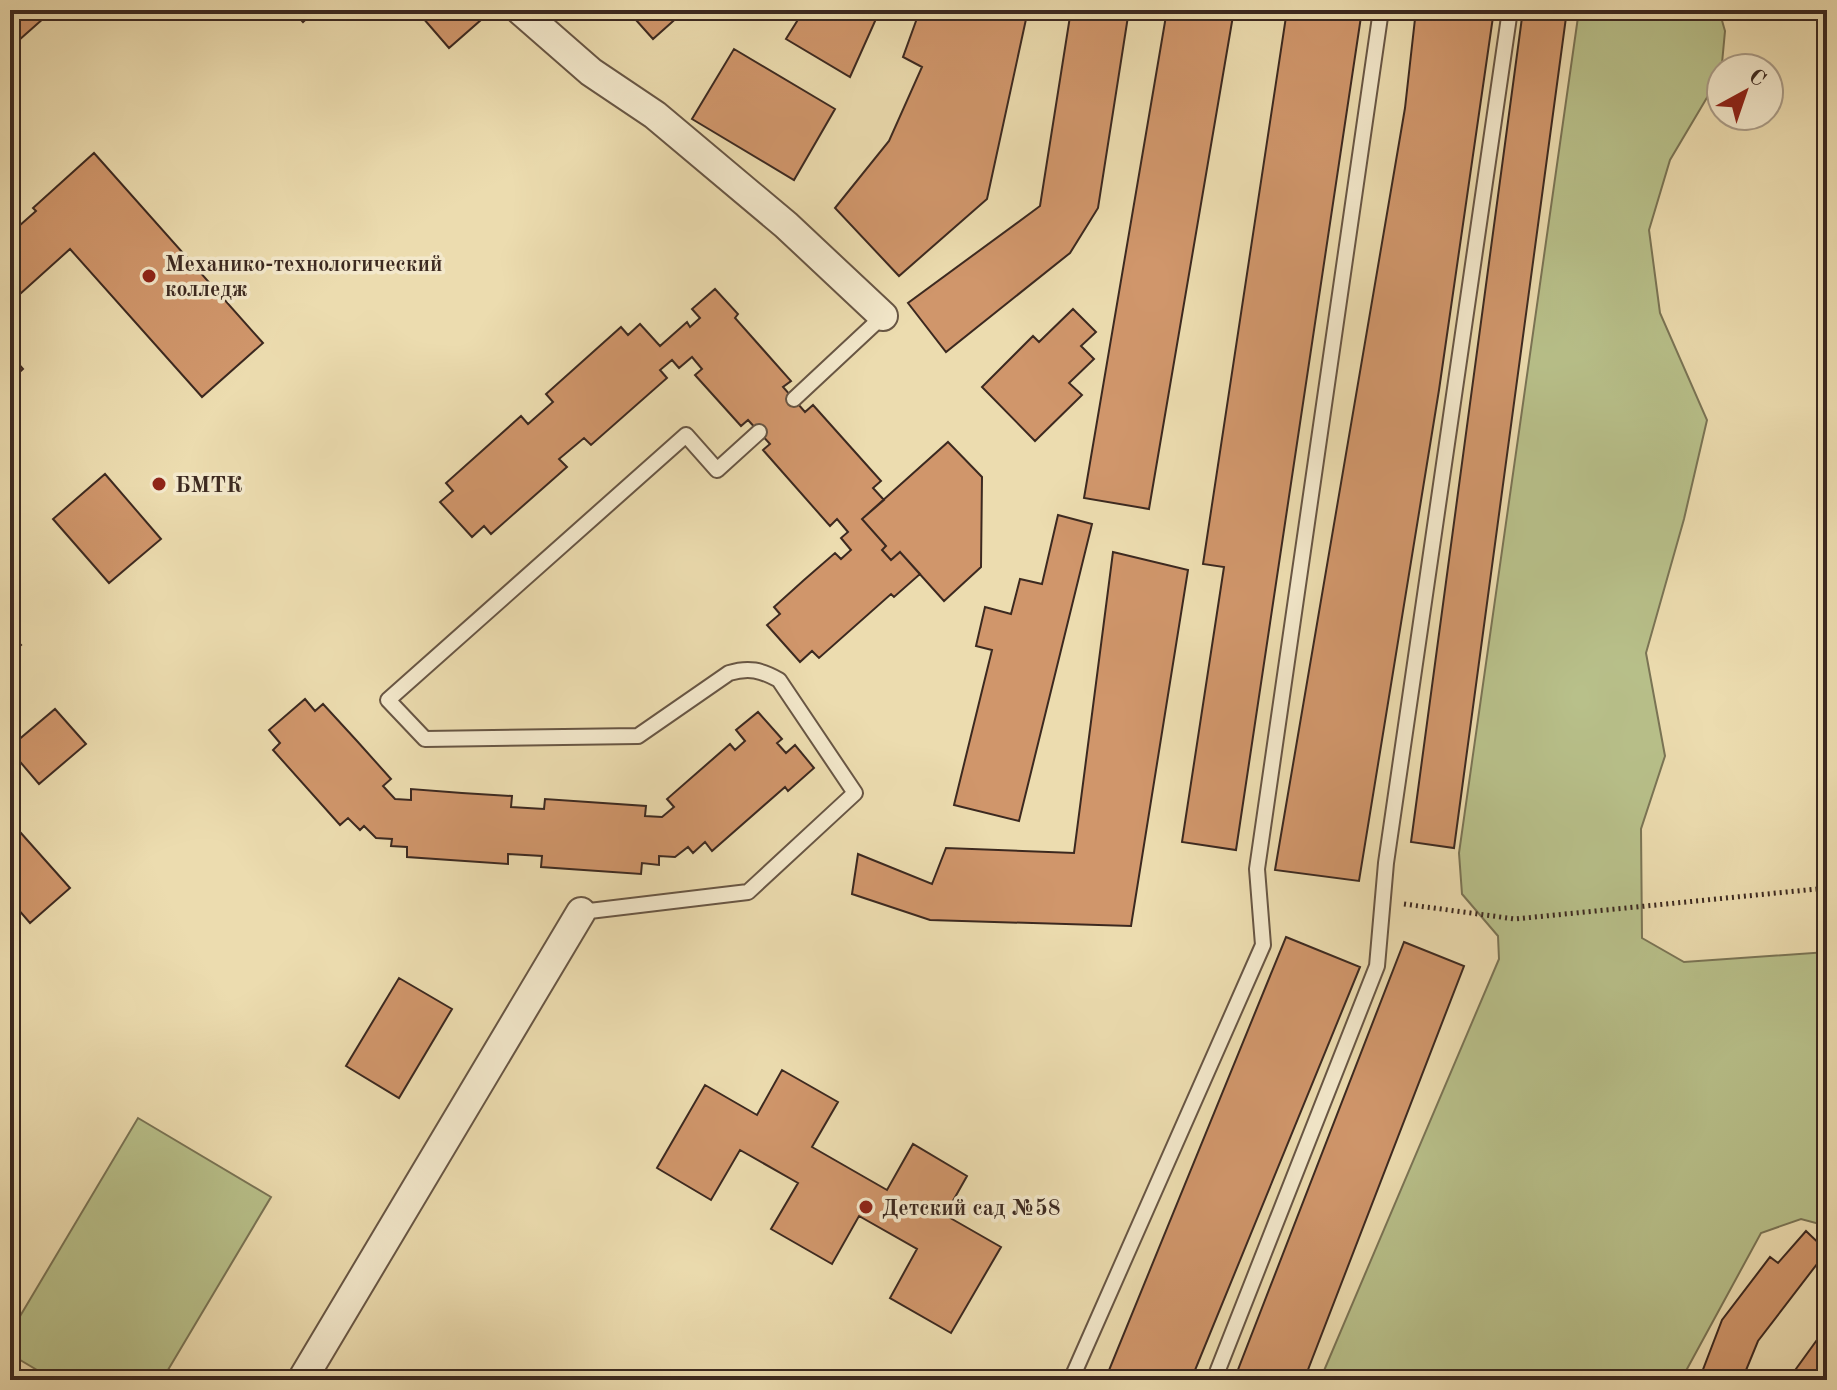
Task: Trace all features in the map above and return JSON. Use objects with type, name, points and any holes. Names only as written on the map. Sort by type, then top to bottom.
[{"type":"street","points":[[520,10],[591,72],[655,115],[786,225],[883,316]]},
{"type":"street","points":[[302,1380],[581,912]]},
{"type":"lane","points":[[1071,1380],[1263,945],[1257,869],[1381,10]]},
{"type":"lane","points":[[1214,1380],[1377,966],[1386,863],[1510,10]]},
{"type":"lane","points":[[794,399],[883,316]]},
{"type":"lane","points":[[581,912],[748,892],[855,793],[779,680],[755,670],[729,673],[638,736],[425,739],[388,700],[686,435],[717,470],[759,432]]},
{"type":"path","points":[[1383,901],[1515,919],[1827,888]]},
{"type":"green space","points":[[1579,10],[1719,10],[1725,31],[1723,52],[1705,52],[1705,101],[1670,160],[1649,230],[1660,313],[1707,420],[1684,519],[1646,653],[1665,756],[1641,829],[1642,938],[1684,962],[1827,952],[1827,1226],[1801,1219],[1761,1233],[1681,1380],[1320,1380],[1499,959],[1498,936],[1462,894],[1459,853]]},
{"type":"green space","points":[[138,1118],[271,1197],[162,1380],[54,1380],[10,1354],[10,1333]]},
{"type":"building","points":[[10,10],[53,10],[10,48]]},
{"type":"building","points":[[292,10],[316,10],[303,22]]},
{"type":"building","points":[[416,10],[475,10],[482,19],[449,48]]},
{"type":"building","points":[[627,10],[675,10],[680,15],[653,39]]},
{"type":"building","points":[[804,10],[880,10],[850,77],[786,39]]},
{"type":"building","points":[[920,10],[1028,10],[987,199],[899,276],[835,208],[889,141],[922,67],[903,57]]},
{"type":"building","points":[[1071,10],[1129,10],[1098,208],[1070,253],[946,352],[908,303],[1040,206]]},
{"type":"building","points":[[1167,10],[1234,10],[1149,509],[1084,498]]},
{"type":"building","points":[[1287,10],[1362,10],[1236,850],[1182,842],[1224,567],[1203,564]]},
{"type":"building","points":[[1416,10],[1494,10],[1439,390],[1359,881],[1275,870],[1405,108]]},
{"type":"building","points":[[1523,10],[1567,10],[1454,848],[1411,842]]},
{"type":"building","points":[[734,49],[835,109],[794,180],[692,119]]},
{"type":"building","name":"Механико-технологический колледж","points":[[94,153],[263,343],[202,397],[70,249],[10,303],[10,234],[36,211],[33,208]]},
{"type":"building","points":[[715,289],[738,314],[735,318],[791,381],[783,387],[805,412],[813,405],[881,481],[873,488],[884,500],[862,519],[886,546],[882,550],[891,560],[900,552],[920,574],[894,597],[891,594],[819,658],[812,651],[800,662],[767,625],[780,614],[774,607],[804,580],[835,553],[841,559],[851,550],[841,538],[848,532],[837,519],[830,526],[763,450],[770,444],[748,420],[741,426],[695,375],[702,369],[692,357],[679,368],[672,360],[660,370],[667,378],[591,445],[584,438],[559,459],[567,467],[491,534],[484,526],[472,537],[440,502],[453,491],[446,483],[521,416],[528,424],[553,402],[546,394],[621,327],[628,335],[640,324],[660,346],[687,322],[690,327],[700,318],[692,309]]},
{"type":"building","points":[[1073,309],[1096,332],[1081,346],[1094,359],[1069,383],[1082,395],[1035,441],[982,387],[1033,336],[1039,342]]},
{"type":"building","points":[[10,354],[23,369],[10,381]]},
{"type":"building","points":[[948,442],[982,477],[981,567],[944,601],[900,552],[891,560],[882,550],[886,546],[862,519]]},
{"type":"building","points":[[105,474],[161,539],[109,583],[53,519]]},
{"type":"building","points":[[1058,515],[1092,524],[1019,821],[954,805],[992,650],[976,646],[985,607],[1011,614],[1020,579],[1042,584]]},
{"type":"building","points":[[1113,552],[1188,570],[1131,926],[930,920],[852,894],[858,854],[932,884],[946,848],[1074,853]]},
{"type":"building","points":[[10,634],[21,645],[10,655]]},
{"type":"building","points":[[305,699],[315,711],[323,704],[357,741],[391,779],[383,786],[395,799],[411,800],[411,789],[512,796],[511,807],[544,809],[545,799],[646,806],[645,816],[662,817],[674,807],[667,799],[730,744],[735,750],[745,741],[736,730],[758,712],[782,739],[777,743],[786,753],[795,745],[814,768],[788,791],[785,787],[712,851],[705,842],[693,853],[688,847],[675,857],[659,856],[659,865],[642,863],[641,874],[541,867],[542,856],[508,854],[508,864],[407,857],[407,847],[391,846],[392,839],[376,838],[364,826],[360,830],[348,818],[340,825],[273,750],[280,743],[269,730]]},
{"type":"building","points":[[55,709],[86,744],[39,784],[10,747]]},
{"type":"building","points":[[12,823],[70,888],[30,923],[10,900]]},
{"type":"building","points":[[1286,937],[1360,967],[1191,1380],[1105,1380]]},
{"type":"building","points":[[1404,942],[1464,966],[1304,1380],[1234,1380]]},
{"type":"building","points":[[399,978],[452,1009],[399,1098],[346,1066]]},
{"type":"building","name":"Детский сад №58","points":[[782,1070],[838,1102],[812,1147],[887,1190],[913,1144],[967,1176],[945,1215],[1001,1247],[951,1333],[890,1298],[917,1249],[859,1216],[832,1264],[771,1229],[798,1183],[740,1150],[711,1200],[657,1168],[705,1085],[757,1115]]},
{"type":"building","points":[[1806,1231],[1827,1251],[1758,1341],[1742,1380],[1699,1380],[1722,1320],[1770,1257],[1778,1263]]},
{"type":"building","points":[[1827,1326],[1827,1380],[1788,1380]]},
{"type":"place","name":"Механико-технологический колледж","points":[[149,276]]},
{"type":"place","name":"БМТК","points":[[159,484]]},
{"type":"place","name":"Детский сад №58","points":[[866,1207]]}]
